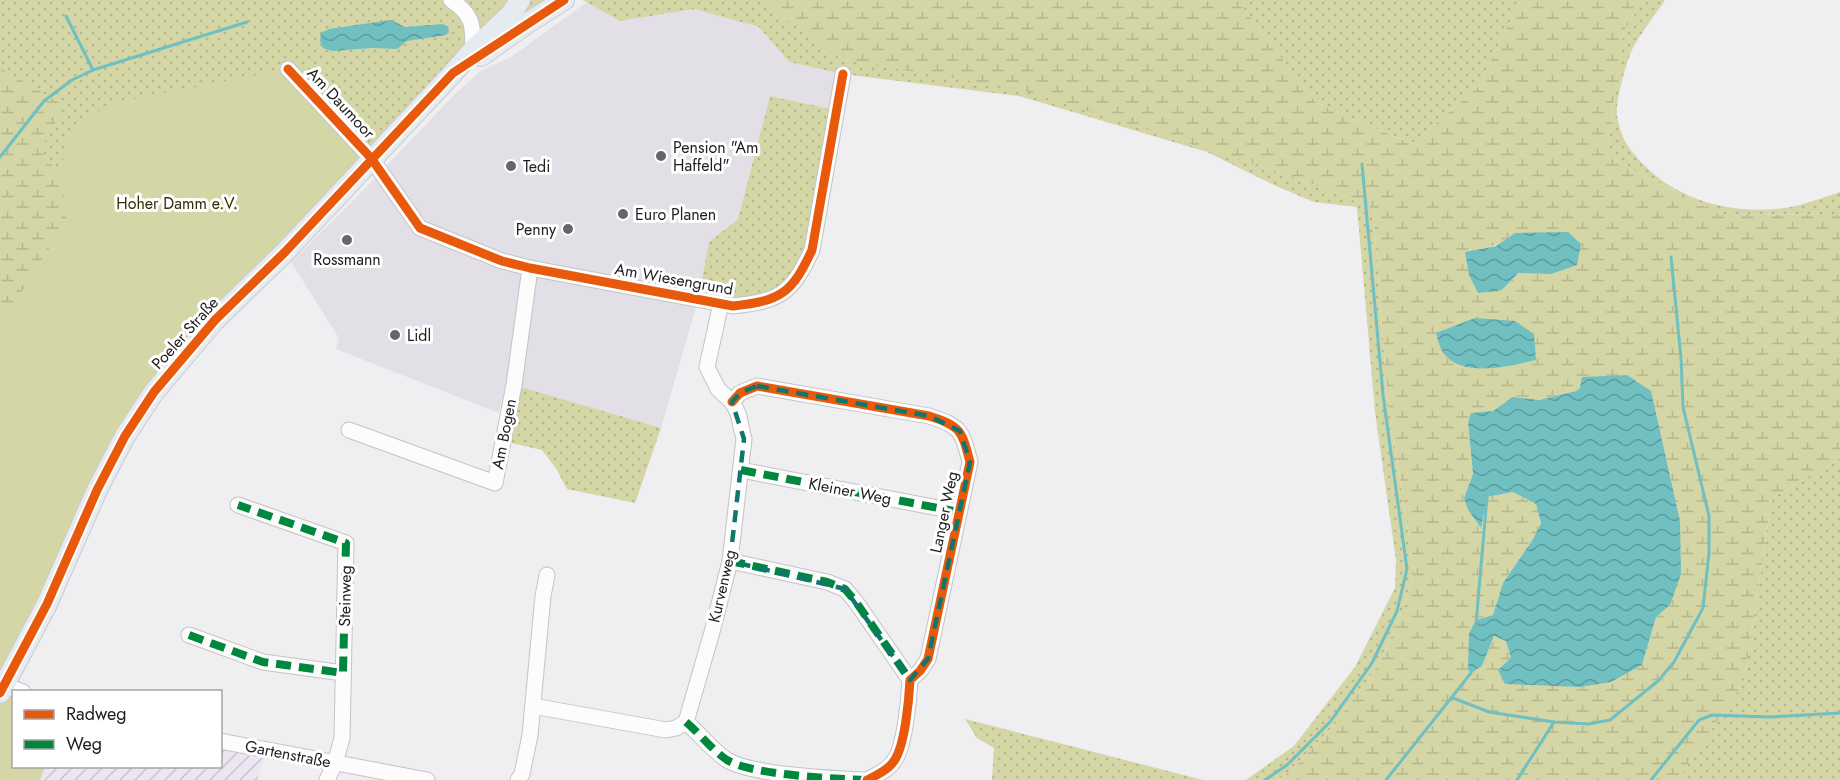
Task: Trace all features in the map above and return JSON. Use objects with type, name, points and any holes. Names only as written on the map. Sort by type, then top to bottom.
[{"type":"main road","name":"Poeler Straße","points":[[2,689],[47,604],[124,436],[154,392],[215,320],[285,252],[473,50],[511,15],[520,0]]},
{"type":"main road","points":[[453,73],[564,0]]},
{"type":"street","points":[[451,0],[464,9],[471,20],[473,50]]},
{"type":"street","name":"Am Daumoor","points":[[288,69],[371,158]]},
{"type":"street","name":"Am Wiesengrund","points":[[371,158],[420,228],[502,261],[733,306],[758,303],[783,294],[800,275],[812,249],[843,74]]},
{"type":"street","name":"Am Bogen","points":[[349,430],[495,483],[514,385],[530,268]]},
{"type":"street","name":"Kurvenweg","points":[[686,722],[730,561],[744,439],[738,413],[732,402],[718,389],[707,367],[721,303]]},
{"type":"street","name":"Langer Weg","points":[[732,402],[740,393],[757,386],[929,416],[949,423],[960,431],[970,462],[928,659],[910,680]]},
{"type":"street","name":"Kleiner Weg","points":[[741,470],[958,512]]},
{"type":"street","name":"Steinweg","points":[[238,505],[346,543],[342,738],[335,763],[327,780]]},
{"type":"street","points":[[533,706],[666,730],[676,728],[686,722],[727,760],[746,768],[823,778],[866,780],[882,773],[894,761],[899,751],[909,699],[910,680],[856,602],[845,589],[827,582],[730,561]]},
{"type":"street","points":[[518,780],[522,774],[528,745],[547,575]]},
{"type":"street","points":[[189,634],[263,662],[343,673]]},
{"type":"street","name":"Gartenstraße","points":[[222,741],[427,780]]},
{"type":"highlighted area","points":[[757,386],[929,416],[960,431],[970,462],[928,659],[910,680],[845,589],[730,561],[744,439],[732,402],[740,393]]},
{"type":"shaded area","points":[[587,2],[620,21],[694,9],[759,27],[789,62],[843,74],[836,110],[770,96],[738,219],[709,242],[696,307],[661,428],[506,383],[499,413],[336,349],[339,338],[291,262],[457,92],[482,70],[511,57]]},
{"type":"shaded area","points":[[222,741],[268,749],[257,780],[40,780],[45,768],[222,768]]},
{"type":"green space","points":[[0,0],[564,0],[453,73],[371,158],[67,221],[0,309]]},
{"type":"green space","points":[[583,0],[774,0],[766,4],[843,60],[1019,88],[1297,178],[1373,208],[1387,392],[1414,571],[1402,612],[1378,666],[1334,725],[1291,771],[1277,780],[1246,780],[1294,746],[1355,667],[1395,588],[1396,560],[1375,412],[1357,207],[1314,202],[1207,152],[1019,96],[843,74],[789,62],[759,27],[694,9],[620,21]]},
{"type":"green space","points":[[774,0],[1237,0],[1315,102],[1412,144],[1478,87],[1521,0],[1643,0],[1623,33],[1606,156],[1719,214],[1840,215],[1840,458],[1772,498],[1744,682],[1677,780],[1277,780],[1291,771],[1334,725],[1378,666],[1402,612],[1414,571],[1387,392],[1373,208],[1297,178],[1019,89],[843,60],[765,4]],"holes":[[[1546,232],[1551,274],[1518,273],[1502,290],[1465,253]],[[1580,388],[1670,605],[1656,617],[1642,665],[1511,658],[1506,640],[1494,636],[1482,666],[1476,620],[1493,615],[1503,583],[1533,539],[1541,523],[1536,504],[1513,492],[1487,497],[1480,527],[1468,510],[1464,498],[1473,474],[1468,423],[1493,411],[1513,397],[1539,400]]]},
{"type":"green space","points":[[1237,0],[1521,0],[1478,87],[1412,144],[1315,102]]},
{"type":"green space","points":[[1643,0],[1665,0],[1631,52],[1622,80],[1617,116],[1623,137],[1643,164],[1675,189],[1694,198],[1734,208],[1755,210],[1796,206],[1840,192],[1840,215],[1719,214],[1606,156],[1623,33]]},
{"type":"green space","points":[[0,68],[65,106],[40,150],[61,177],[67,221],[10,311],[0,309]]},
{"type":"green space","name":"Hoher Damm e.V.","points":[[288,69],[371,158],[154,392],[4,685],[12,691],[12,768],[45,768],[40,780],[0,780],[0,309],[10,311],[67,221],[61,177],[63,155],[69,134],[108,104]]},
{"type":"green space","points":[[770,96],[836,110],[800,275],[758,303],[698,299],[709,242],[738,219]]},
{"type":"green space","points":[[514,385],[661,428],[635,503],[567,489],[557,470],[542,450],[503,441]]},
{"type":"green space","points":[[1840,458],[1840,780],[1677,780],[1744,682],[1772,498]]},
{"type":"green space","points":[[965,719],[1203,780],[992,780],[994,748],[977,738]]},
{"type":"water","points":[[391,20],[405,27],[443,24],[448,27],[449,32],[446,35],[407,41],[397,49],[332,51],[323,48],[320,41],[321,33],[329,29]]},
{"type":"water","points":[[1568,232],[1581,244],[1577,265],[1551,274],[1518,273],[1502,290],[1478,293],[1469,275],[1465,252],[1496,246],[1515,233]]},
{"type":"water","points":[[1475,318],[1515,321],[1534,334],[1536,360],[1488,368],[1464,366],[1454,362],[1445,355],[1436,333]]},
{"type":"water","points":[[1627,375],[1651,391],[1680,521],[1681,574],[1670,605],[1656,617],[1642,665],[1611,682],[1580,687],[1505,684],[1498,670],[1511,658],[1506,641],[1494,636],[1482,666],[1471,673],[1468,669],[1469,633],[1476,620],[1493,615],[1503,583],[1533,539],[1541,523],[1536,504],[1513,492],[1487,497],[1481,528],[1468,510],[1464,498],[1473,474],[1468,423],[1471,413],[1493,411],[1513,397],[1539,400],[1576,391],[1580,388],[1582,377]]},
{"type":"waterway","points":[[66,16],[93,70]]},
{"type":"waterway","points":[[0,157],[44,101],[72,80],[93,70],[247,22]]},
{"type":"waterway","points":[[1265,780],[1287,765],[1330,722],[1372,663],[1397,611],[1407,569],[1383,395],[1362,164]]},
{"type":"waterway","points":[[1453,698],[1489,712],[1554,722],[1589,724],[1610,720],[1658,681],[1674,662],[1703,608],[1709,553],[1709,516],[1683,407],[1681,358],[1671,257]]},
{"type":"waterway","points":[[1476,624],[1487,497]]},
{"type":"waterway","points":[[1386,780],[1471,673],[1471,669]]},
{"type":"waterway","points":[[1651,780],[1699,720],[1712,715],[1770,717],[1840,713]]},
{"type":"waterway","points":[[1517,780],[1554,722]]},
{"type":"marked path","points":[[741,470],[959,512],[957,519]]},
{"type":"marked path","points":[[189,635],[263,662],[343,673],[346,543],[238,505]]},
{"type":"marked path","points":[[730,561],[827,582],[845,589],[910,680]]},
{"type":"marked path","points":[[686,722],[722,756],[739,765],[774,773],[866,780]]},
{"type":"cycle path","points":[[0,693],[47,604],[97,490],[125,436],[154,392],[215,320],[285,252],[453,73],[564,0]]},
{"type":"cycle path","points":[[288,69],[371,158],[420,228],[502,261],[530,268],[733,306],[763,301],[783,292],[805,265],[812,250],[843,74]]},
{"type":"cycle path","points":[[732,402],[740,393],[757,386],[929,416],[954,427],[959,431],[965,443],[970,462],[928,659],[910,680],[906,722],[898,754],[889,767],[867,780]]},
{"type":"place","name":"Pension \"Am Haffeld\"","points":[[661,156]]},
{"type":"place","name":"Tedi","points":[[511,166]]},
{"type":"place","name":"Euro Planen","points":[[623,214]]},
{"type":"place","name":"Penny","points":[[568,229]]},
{"type":"place","name":"Rossmann","points":[[347,240]]},
{"type":"place","name":"Lidl","points":[[395,335]]}]
